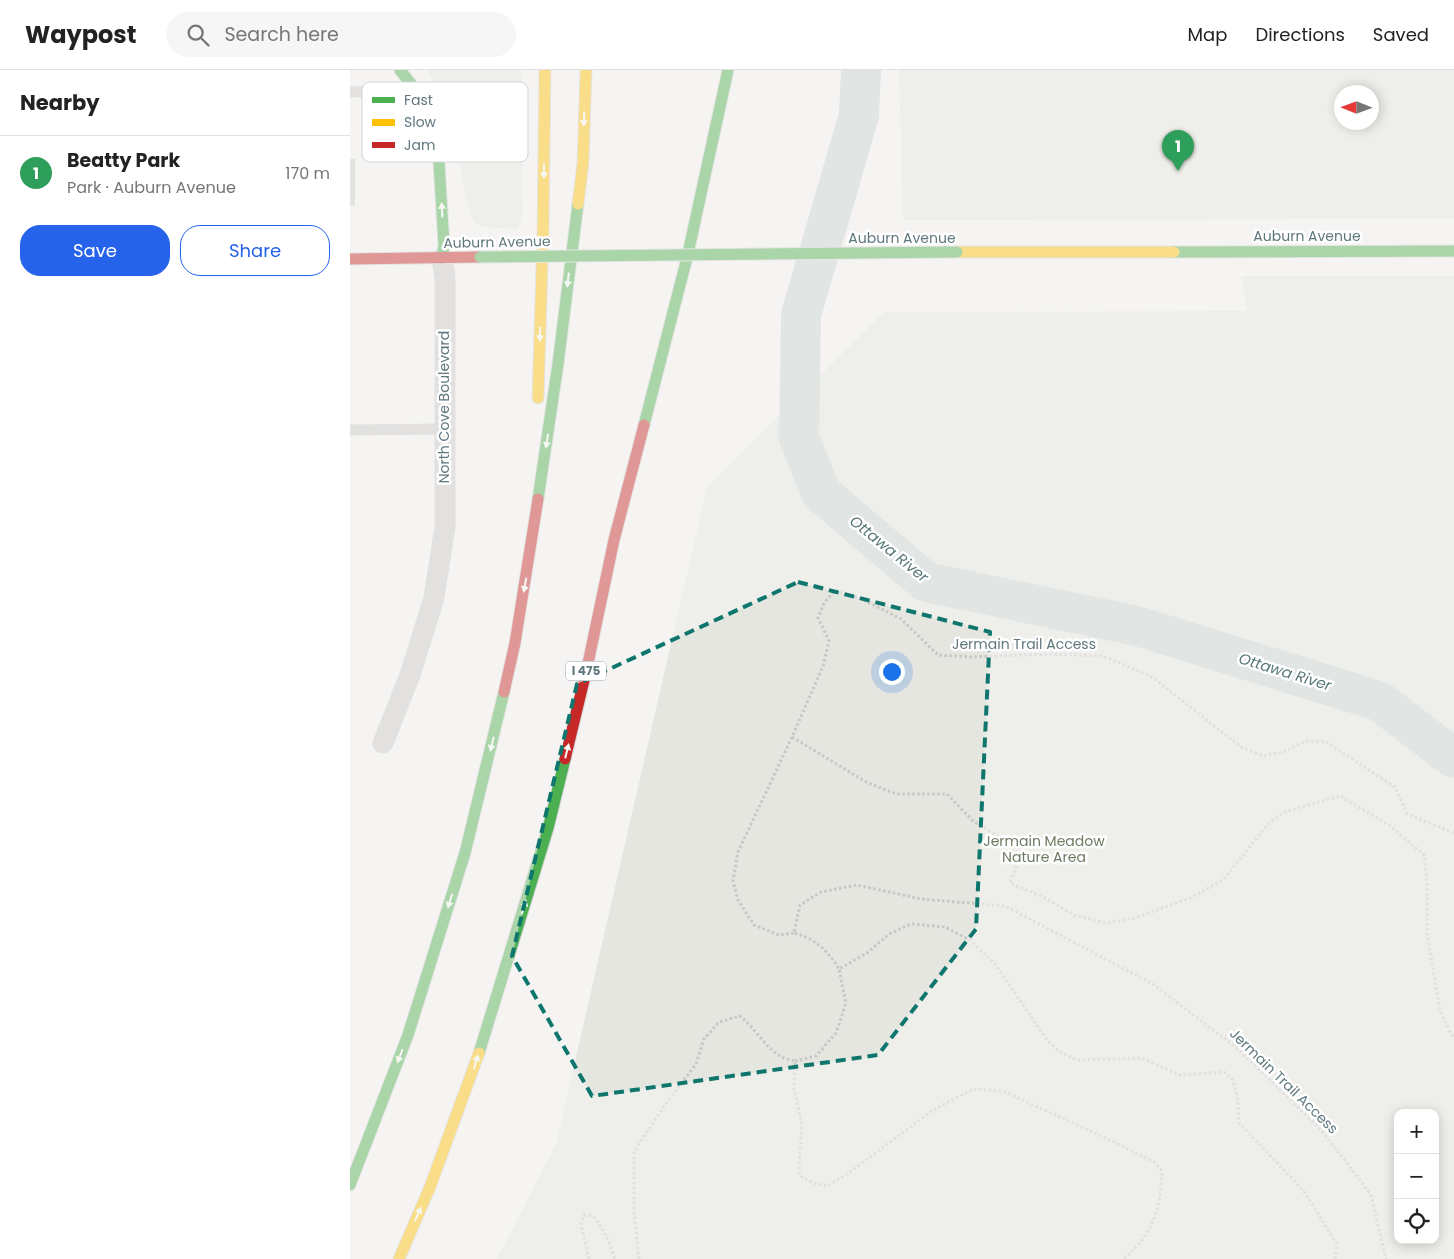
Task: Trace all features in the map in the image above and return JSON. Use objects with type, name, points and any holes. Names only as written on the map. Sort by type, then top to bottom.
[{"type":"main road","name":"North Cove Boulevard","points":[[400,70],[409,82]]},
{"type":"main road","points":[[537,409],[543,232],[545,70]]},
{"type":"main road","points":[[350,1184],[408,1035],[465,853],[497,726],[515,643],[533,537],[558,364],[583,164],[586,70]]},
{"type":"main road","name":"I 475","points":[[399,1259],[430,1187],[472,1075],[548,828],[587,668],[614,540],[687,258],[728,70]]},
{"type":"main road","name":"North Cove Boulevard","points":[[439,162],[444,246],[442,258]]},
{"type":"main road","name":"Auburn Avenue","points":[[350,259],[957,252],[1454,251]]},
{"type":"main road","points":[[533,537],[536,429]]},
{"type":"street","name":"North Cove Boulevard","points":[[383,743],[410,675],[434,598],[445,526],[445,277],[442,258]]},
{"type":"lane","points":[[350,430],[444,429]]},
{"type":"path","name":"Jermain Trail Access","points":[[792,737],[823,666],[829,641],[818,618],[824,603],[835,590],[858,597],[901,618],[938,654],[971,657],[1051,654],[1103,656],[1152,677],[1240,747],[1263,756],[1284,752],[1306,742],[1326,742],[1395,787],[1407,814],[1454,833]]},
{"type":"path","points":[[639,1259],[634,1213],[634,1152],[662,1109],[696,1064],[704,1039],[719,1022],[740,1016],[781,1058],[795,1061],[816,1056],[836,1033],[846,1003],[839,969],[829,954],[809,937],[794,933],[778,935],[754,925],[738,900],[734,881],[738,852],[792,737],[866,782],[896,794],[947,794],[974,822],[1010,843],[1015,849],[1017,864],[1010,883],[1043,897],[1074,915],[1107,923],[1134,918],[1180,901],[1223,880],[1270,822],[1281,814],[1340,796],[1389,825],[1424,856],[1427,883],[1427,933],[1440,1011],[1454,1039]]},
{"type":"path","name":"Jermain Trail Access","points":[[794,933],[800,905],[821,892],[857,885],[921,899],[1005,906],[1145,979],[1238,1049],[1319,1128],[1371,1195],[1386,1259]]},
{"type":"path","points":[[839,969],[866,953],[889,934],[911,924],[945,926],[970,940],[995,964],[1047,1040],[1060,1052],[1076,1060],[1142,1058],[1179,1075],[1224,1072],[1233,1080],[1238,1101],[1239,1123],[1303,1190],[1337,1244],[1335,1259]]},
{"type":"path","points":[[795,1061],[794,1089],[802,1125],[800,1176],[813,1183],[828,1186],[933,1110],[973,1089],[1003,1091],[1154,1162],[1162,1171],[1158,1209],[1152,1227],[1124,1259]]},
{"type":"path","points":[[589,1259],[581,1224],[584,1215],[593,1216],[599,1222],[609,1240],[615,1259]]},
{"type":"highlighted area","points":[[798,582],[990,632],[976,929],[878,1055],[592,1096],[512,956],[577,684]]},
{"type":"green space","points":[[428,70],[521,70],[521,82],[434,82]]},
{"type":"green space","points":[[899,70],[1454,70],[1454,219],[903,220]]},
{"type":"green space","points":[[459,162],[522,162],[522,216],[518,229],[483,227],[474,222],[467,202]]},
{"type":"green space","name":"Jermain Meadow Nature Area","points":[[1241,276],[1454,276],[1454,1259],[497,1259],[556,1144],[707,487],[884,312],[1247,311]]},
{"type":"building","points":[[350,159],[355,159],[355,206],[350,206]]},
{"type":"waterway","name":"Ottawa River","points":[[861,70],[859,115],[801,315],[799,438],[821,493],[926,582],[1137,626],[1379,701],[1454,758]]},
{"type":"traffic: fast","points":[[400,70],[409,82]]},
{"type":"traffic: fast","points":[[644,425],[687,258],[728,70]]},
{"type":"traffic: fast","points":[[439,162],[444,245],[442,258]]},
{"type":"traffic: fast","points":[[538,499],[558,364],[578,204]]},
{"type":"traffic: fast","points":[[1174,252],[1454,251]]},
{"type":"traffic: fast","points":[[480,257],[957,252]]},
{"type":"traffic: fast","points":[[350,1185],[408,1035],[465,853],[504,692]]},
{"type":"traffic: fast","points":[[479,1053],[548,828],[565,759]]},
{"type":"traffic: slow","points":[[538,398],[545,70]]},
{"type":"traffic: slow","points":[[578,204],[583,163],[586,70]]},
{"type":"traffic: slow","points":[[957,252],[1174,252]]},
{"type":"traffic: slow","points":[[399,1259],[430,1187],[479,1053]]},
{"type":"traffic: jam","points":[[350,259],[480,257]]},
{"type":"traffic: jam","points":[[565,759],[587,668],[614,540],[644,425]]},
{"type":"traffic: jam","points":[[504,692],[515,643],[538,499]]},
{"type":"place","name":"Beatty Park","points":[[1178,171]]}]
